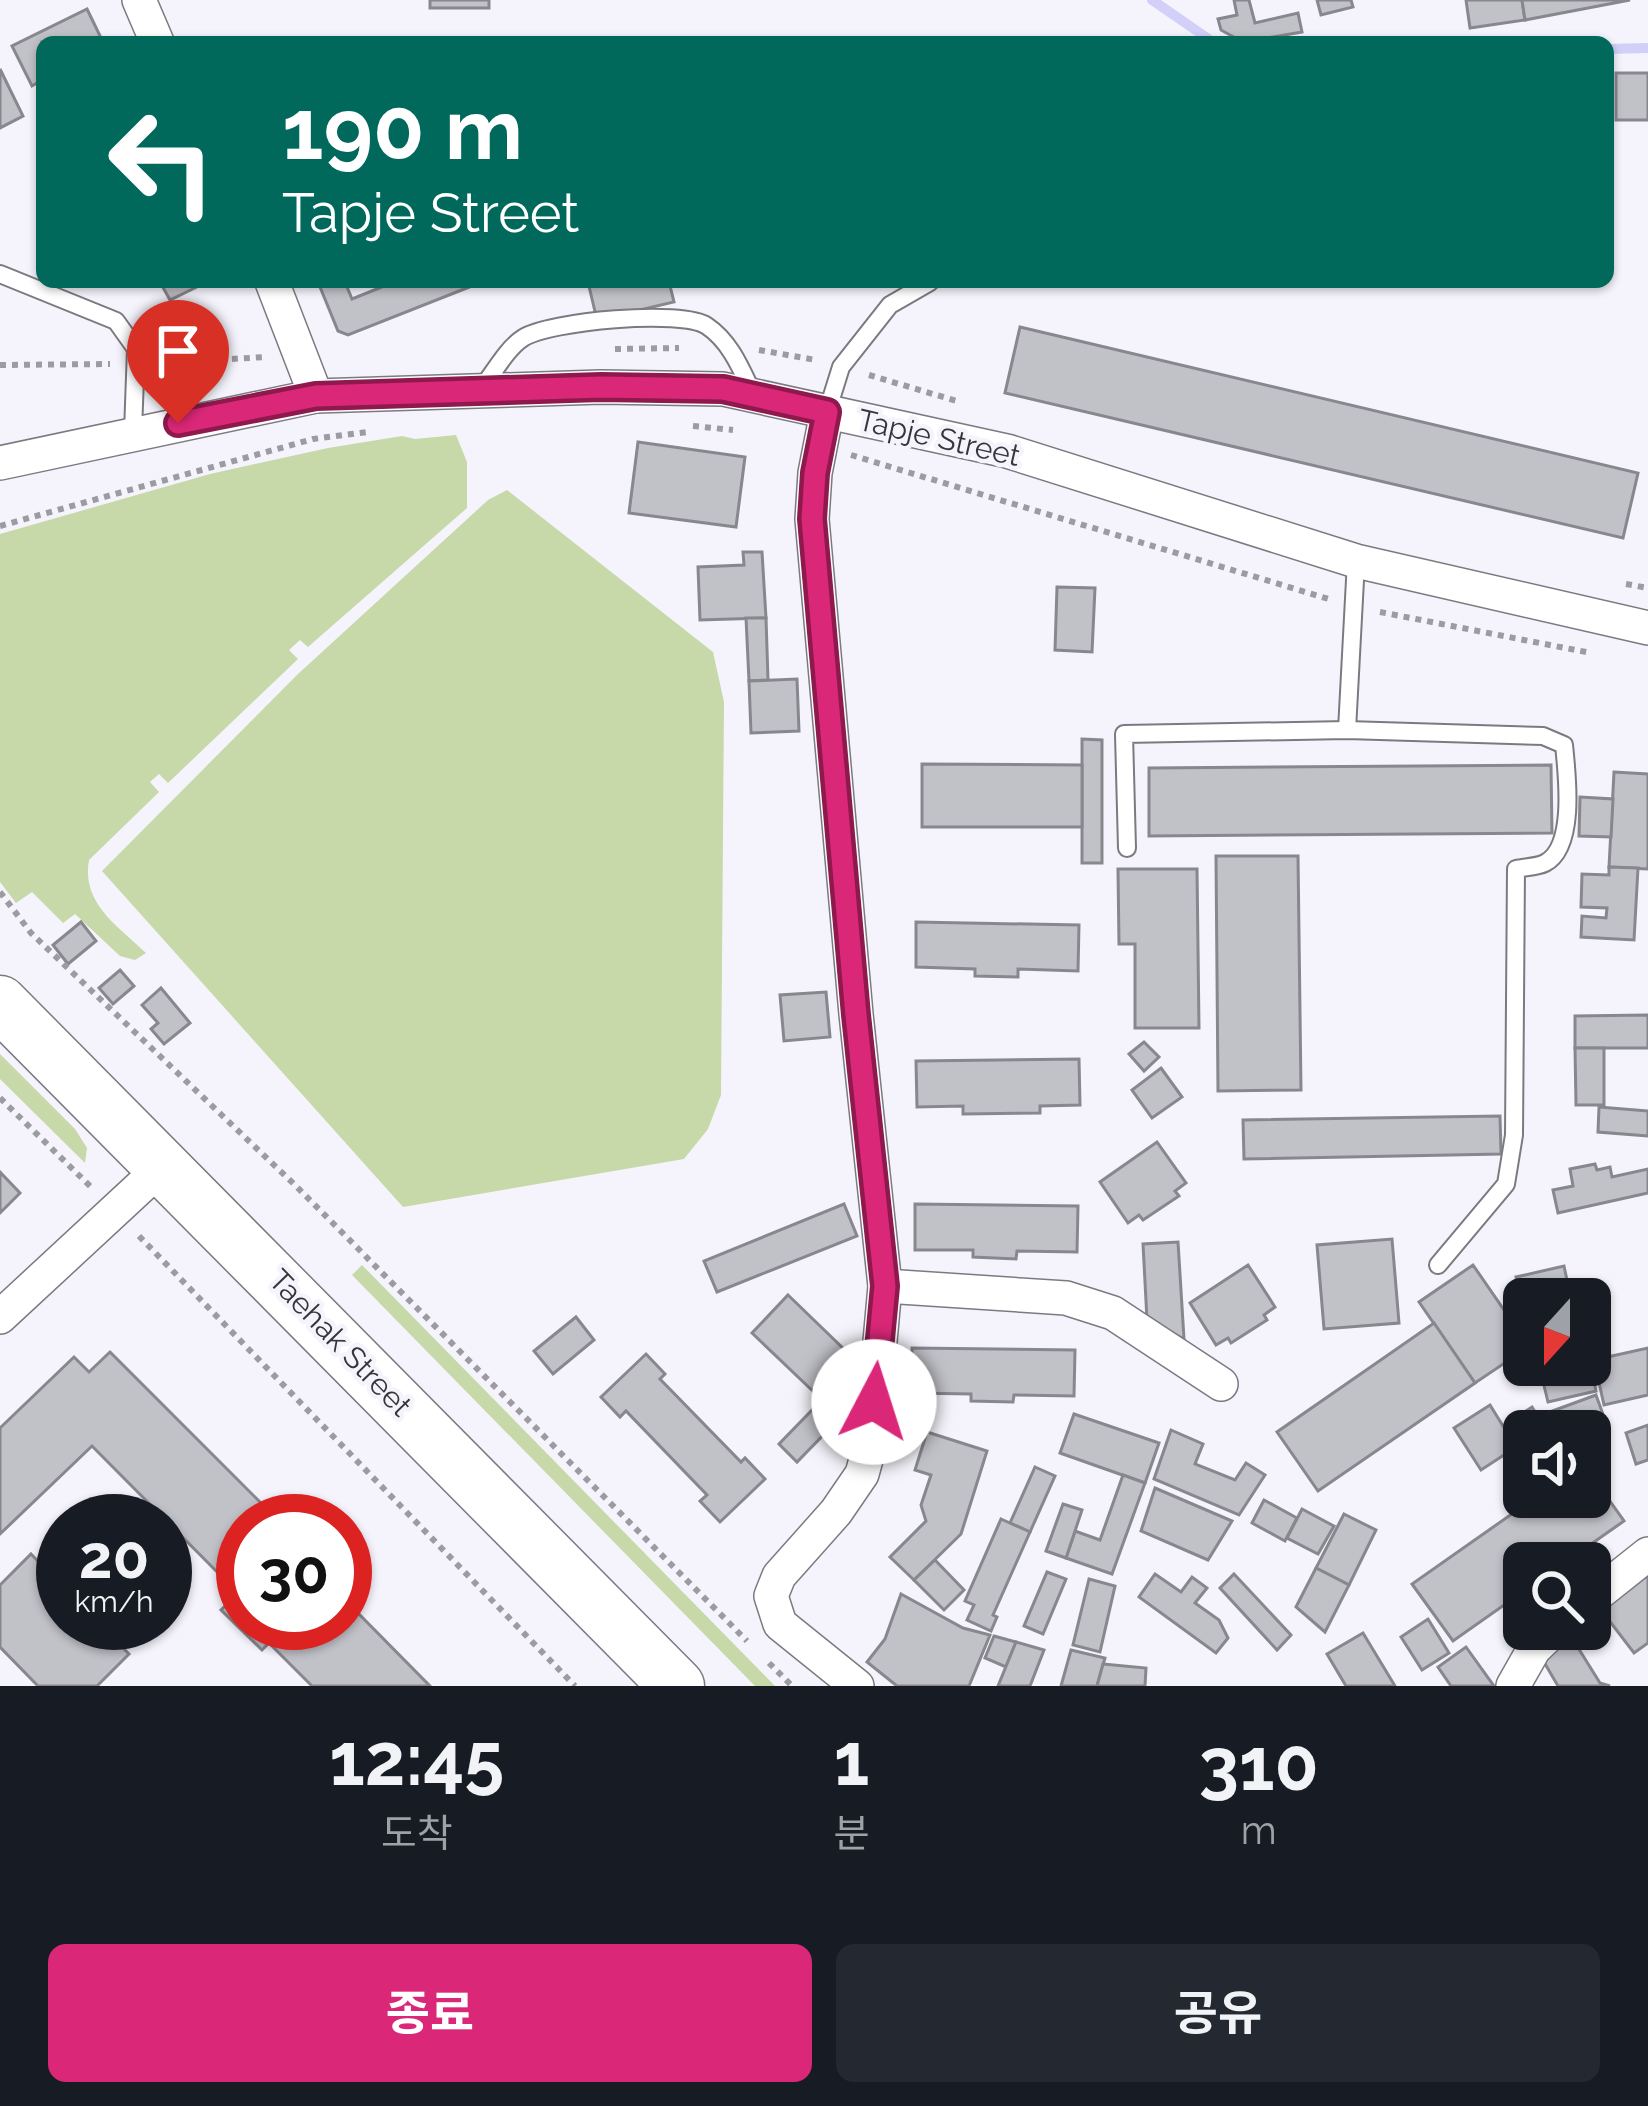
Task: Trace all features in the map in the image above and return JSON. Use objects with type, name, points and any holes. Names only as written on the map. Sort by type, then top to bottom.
[{"type":"main road","name":"Taehak Street","points":[[0,1003],[676,1686]]},
{"type":"street","points":[[139,0],[154,36]]},
{"type":"street","points":[[274,288],[316,396]]},
{"type":"street","name":"Tapje Street","points":[[0,463],[316,396],[723,389],[755,397],[824,427],[1006,451],[1356,562],[1648,628]]},
{"type":"street","points":[[824,427],[812,519],[885,1286],[871,1442],[862,1474],[836,1512],[779,1576],[771,1596],[780,1624],[857,1686]]},
{"type":"street","points":[[0,1317],[164,1165]]},
{"type":"street","points":[[885,1286],[1066,1298],[1113,1313],[1221,1384]]},
{"type":"street","points":[[1611,1583],[1648,1554]]},
{"type":"street","points":[[1513,1686],[1533,1650]]},
{"type":"lane","points":[[0,274],[116,321],[136,349],[133,432]]},
{"type":"lane","points":[[824,427],[841,367],[890,305],[920,288]]},
{"type":"lane","points":[[479,391],[521,338],[550,328],[663,315],[705,324],[730,348],[755,397]]},
{"type":"lane","points":[[1347,730],[1356,562]]},
{"type":"lane","points":[[1127,848],[1124,734],[1347,730],[1543,736],[1564,746],[1569,789],[1562,845],[1546,862],[1516,869],[1514,1135],[1505,1184],[1438,1265]]},
{"type":"path","points":[[674,425],[737,430]]},
{"type":"path","points":[[824,427],[877,465],[1352,606],[1604,654]]},
{"type":"path","points":[[0,526],[313,439],[386,430]]},
{"type":"path","points":[[0,892],[31,933],[314,1203],[792,1686]]},
{"type":"path","points":[[0,1098],[574,1686]]},
{"type":"green space","points":[[456,435],[467,462],[467,508],[308,647],[300,640],[289,650],[298,659],[168,783],[159,774],[150,782],[159,792],[89,860],[96,901],[146,953],[135,960],[120,956],[75,914],[63,923],[32,892],[16,903],[0,882],[0,534],[210,474],[328,448],[402,436]]},
{"type":"green space","points":[[507,490],[713,652],[724,702],[721,1095],[708,1129],[684,1159],[403,1207],[102,871],[298,674],[488,500]]},
{"type":"green space","points":[[0,1054],[75,1129],[87,1148],[85,1163],[0,1079]]},
{"type":"green space","points":[[362,1265],[775,1686],[755,1686],[352,1275]]},
{"type":"building","points":[[430,0],[489,0],[489,8],[430,8]]},
{"type":"building","points":[[1234,0],[1249,0],[1255,23],[1298,13],[1302,32],[1232,36],[1221,30],[1218,19],[1237,15]]},
{"type":"building","points":[[1317,0],[1351,0],[1353,7],[1321,15]]},
{"type":"building","points":[[1466,0],[1522,0],[1525,20],[1470,28]]},
{"type":"building","points":[[1522,0],[1630,0],[1525,20]]},
{"type":"building","points":[[87,9],[100,36],[36,36],[36,84],[32,86],[12,46]]},
{"type":"building","points":[[0,69],[23,116],[0,128]]},
{"type":"building","points":[[1616,73],[1648,73],[1648,120],[1616,120]]},
{"type":"building","points":[[163,288],[195,288],[170,300]]},
{"type":"building","points":[[320,288],[347,288],[352,299],[379,288],[467,288],[348,335],[338,331]]},
{"type":"building","points":[[589,288],[670,288],[674,302],[597,320]]},
{"type":"building","points":[[1020,327],[1638,473],[1623,538],[1005,393]]},
{"type":"building","points":[[638,442],[745,457],[736,527],[629,513]]},
{"type":"building","points":[[743,552],[762,552],[766,618],[700,620],[698,567],[744,565]]},
{"type":"building","points":[[1057,587],[1095,588],[1092,652],[1055,650]]},
{"type":"building","points":[[746,618],[766,618],[768,680],[749,681]]},
{"type":"building","points":[[797,679],[799,731],[751,733],[749,681]]},
{"type":"building","points":[[1082,739],[1102,740],[1102,863],[1082,863]]},
{"type":"building","points":[[922,764],[1082,765],[1082,827],[922,827]]},
{"type":"building","points":[[1551,765],[1552,833],[1149,836],[1149,768]]},
{"type":"building","points":[[1614,772],[1648,774],[1648,869],[1609,867]]},
{"type":"building","points":[[1580,797],[1613,799],[1611,837],[1579,836]]},
{"type":"building","points":[[1216,856],[1298,856],[1301,1090],[1218,1091]]},
{"type":"building","points":[[1609,867],[1638,868],[1634,940],[1581,937],[1582,916],[1606,918],[1607,908],[1581,907],[1582,874],[1609,875]]},
{"type":"building","points":[[1118,869],[1197,869],[1199,1028],[1135,1028],[1135,944],[1119,944]]},
{"type":"building","points":[[81,922],[96,941],[68,964],[53,945]]},
{"type":"building","points":[[916,922],[1079,925],[1078,971],[1018,969],[1018,977],[975,976],[975,969],[916,967]]},
{"type":"building","points":[[120,970],[134,986],[113,1004],[99,988]]},
{"type":"building","points":[[161,988],[190,1023],[164,1044],[151,1029],[158,1023],[142,1005]]},
{"type":"building","points":[[826,992],[830,1037],[784,1041],[780,995]]},
{"type":"building","points":[[1648,1015],[1648,1048],[1575,1048],[1575,1016]]},
{"type":"building","points":[[1144,1042],[1159,1057],[1144,1071],[1129,1054]]},
{"type":"building","points":[[1575,1048],[1604,1048],[1604,1105],[1576,1105]]},
{"type":"building","points":[[1079,1059],[1080,1105],[1040,1106],[1040,1113],[963,1114],[963,1106],[917,1107],[916,1061]]},
{"type":"building","points":[[1161,1068],[1182,1097],[1152,1118],[1132,1090]]},
{"type":"building","points":[[1599,1107],[1648,1111],[1648,1136],[1598,1132]]},
{"type":"building","points":[[1500,1116],[1501,1154],[1244,1159],[1243,1120]]},
{"type":"building","points":[[1157,1142],[1186,1183],[1175,1191],[1179,1196],[1143,1220],[1139,1215],[1128,1223],[1100,1182]]},
{"type":"building","points":[[1595,1164],[1597,1170],[1610,1167],[1612,1177],[1648,1169],[1648,1193],[1558,1213],[1553,1190],[1573,1186],[1570,1169]]},
{"type":"building","points":[[0,1172],[20,1193],[0,1213]]},
{"type":"building","points":[[844,1204],[857,1236],[717,1292],[704,1261]]},
{"type":"building","points":[[915,1204],[1078,1206],[1077,1252],[1017,1251],[1016,1259],[973,1257],[973,1250],[915,1250]]},
{"type":"building","points":[[1392,1239],[1399,1323],[1324,1329],[1317,1245]]},
{"type":"building","points":[[1178,1242],[1184,1339],[1147,1320],[1143,1244]]},
{"type":"building","points":[[1248,1265],[1275,1307],[1264,1315],[1267,1320],[1231,1343],[1228,1338],[1216,1345],[1190,1303]]},
{"type":"building","points":[[1473,1265],[1503,1309],[1503,1364],[1475,1383],[1419,1302]]},
{"type":"building","points":[[1564,1266],[1567,1278],[1516,1278]]},
{"type":"building","points":[[788,1295],[850,1355],[839,1365],[845,1371],[819,1397],[752,1333]]},
{"type":"building","points":[[576,1317],[594,1340],[553,1374],[534,1351]]},
{"type":"building","points":[[1434,1323],[1475,1383],[1318,1491],[1277,1432]]},
{"type":"building","points":[[912,1348],[1075,1350],[1074,1396],[1014,1395],[1013,1402],[971,1401],[971,1394],[912,1393]]},
{"type":"building","points":[[1648,1348],[1648,1395],[1604,1405],[1600,1386],[1611,1386],[1611,1356]]},
{"type":"building","points":[[110,1352],[252,1494],[216,1494],[216,1571],[192,1547],[192,1494],[140,1494],[92,1446],[42,1494],[36,1494],[36,1500],[0,1534],[0,1428],[74,1357],[89,1372]]},
{"type":"building","points":[[646,1354],[665,1374],[660,1379],[741,1462],[745,1458],[765,1479],[720,1522],[700,1501],[707,1495],[626,1411],[620,1417],[601,1397]]},
{"type":"building","points":[[1544,1386],[1595,1386],[1596,1391],[1548,1402]]},
{"type":"building","points":[[1596,1395],[1601,1410],[1555,1410]]},
{"type":"building","points":[[1490,1405],[1503,1426],[1503,1456],[1481,1470],[1454,1428]]},
{"type":"building","points":[[815,1407],[833,1425],[797,1462],[779,1444]]},
{"type":"building","points":[[1074,1414],[1159,1443],[1145,1483],[1060,1453]]},
{"type":"building","points":[[1648,1425],[1648,1460],[1636,1464],[1626,1433]]},
{"type":"building","points":[[1171,1430],[1203,1444],[1195,1464],[1235,1480],[1246,1463],[1265,1475],[1239,1515],[1154,1479]]},
{"type":"building","points":[[927,1432],[987,1451],[961,1534],[914,1580],[890,1557],[926,1521],[921,1505],[931,1475],[915,1470]]},
{"type":"building","points":[[1035,1467],[1055,1476],[1030,1532],[1010,1523]]},
{"type":"building","points":[[1123,1475],[1145,1483],[1112,1574],[1066,1558],[1075,1531],[1100,1540]]},
{"type":"building","points":[[1155,1488],[1232,1521],[1208,1560],[1141,1531]]},
{"type":"building","points":[[1264,1500],[1297,1518],[1285,1541],[1252,1523]]},
{"type":"building","points":[[1611,1503],[1624,1521],[1594,1542],[1503,1542],[1503,1606],[1453,1641],[1412,1584],[1506,1518],[1611,1518]]},
{"type":"building","points":[[1063,1504],[1082,1510],[1066,1558],[1046,1551]]},
{"type":"building","points":[[1302,1509],[1334,1526],[1318,1554],[1287,1538]]},
{"type":"building","points":[[1344,1514],[1376,1530],[1349,1585],[1316,1568]]},
{"type":"building","points":[[1001,1519],[1030,1532],[993,1615],[997,1617],[991,1631],[967,1620],[974,1605],[965,1601]]},
{"type":"building","points":[[31,1554],[36,1559],[36,1650],[125,1650],[129,1654],[97,1686],[38,1686],[0,1647],[0,1585]]},
{"type":"building","points":[[935,1560],[964,1590],[944,1610],[914,1580]]},
{"type":"building","points":[[1316,1568],[1349,1585],[1325,1632],[1296,1607]]},
{"type":"building","points":[[1648,1568],[1648,1643],[1634,1653],[1611,1623],[1611,1596]]},
{"type":"building","points":[[1047,1572],[1066,1579],[1043,1634],[1024,1626]]},
{"type":"building","points":[[1155,1574],[1181,1592],[1192,1577],[1207,1588],[1195,1603],[1219,1620],[1228,1638],[1216,1653],[1139,1597]]},
{"type":"building","points":[[1234,1574],[1291,1635],[1277,1650],[1220,1588]]},
{"type":"building","points":[[1089,1579],[1115,1586],[1100,1652],[1073,1645]]},
{"type":"building","points":[[901,1594],[963,1628],[990,1635],[969,1686],[897,1686],[867,1662],[885,1639]]},
{"type":"building","points":[[1428,1619],[1449,1653],[1422,1670],[1401,1637]]},
{"type":"building","points":[[372,1627],[430,1686],[312,1686],[276,1650],[372,1650]]},
{"type":"building","points":[[1363,1633],[1395,1686],[1346,1686],[1327,1654]]},
{"type":"building","points":[[994,1636],[1016,1642],[1006,1667],[985,1658]]},
{"type":"building","points":[[1016,1642],[1044,1650],[1030,1686],[998,1686]]},
{"type":"building","points":[[1466,1647],[1494,1686],[1451,1686],[1438,1667]]},
{"type":"building","points":[[1071,1650],[1105,1658],[1097,1686],[1061,1686]]},
{"type":"building","points":[[1552,1650],[1579,1650],[1600,1683],[1610,1686],[1558,1686],[1541,1657]]},
{"type":"building","points":[[1103,1664],[1146,1668],[1145,1686],[1097,1686]]},
{"type":"waterway","points":[[1152,0],[1204,36]]},
{"type":"waterway","points":[[1614,49],[1648,48]]},
{"type":"route","points":[[178,423],[316,396],[601,387],[723,389],[827,412],[812,519],[885,1286],[874,1402]]}]
